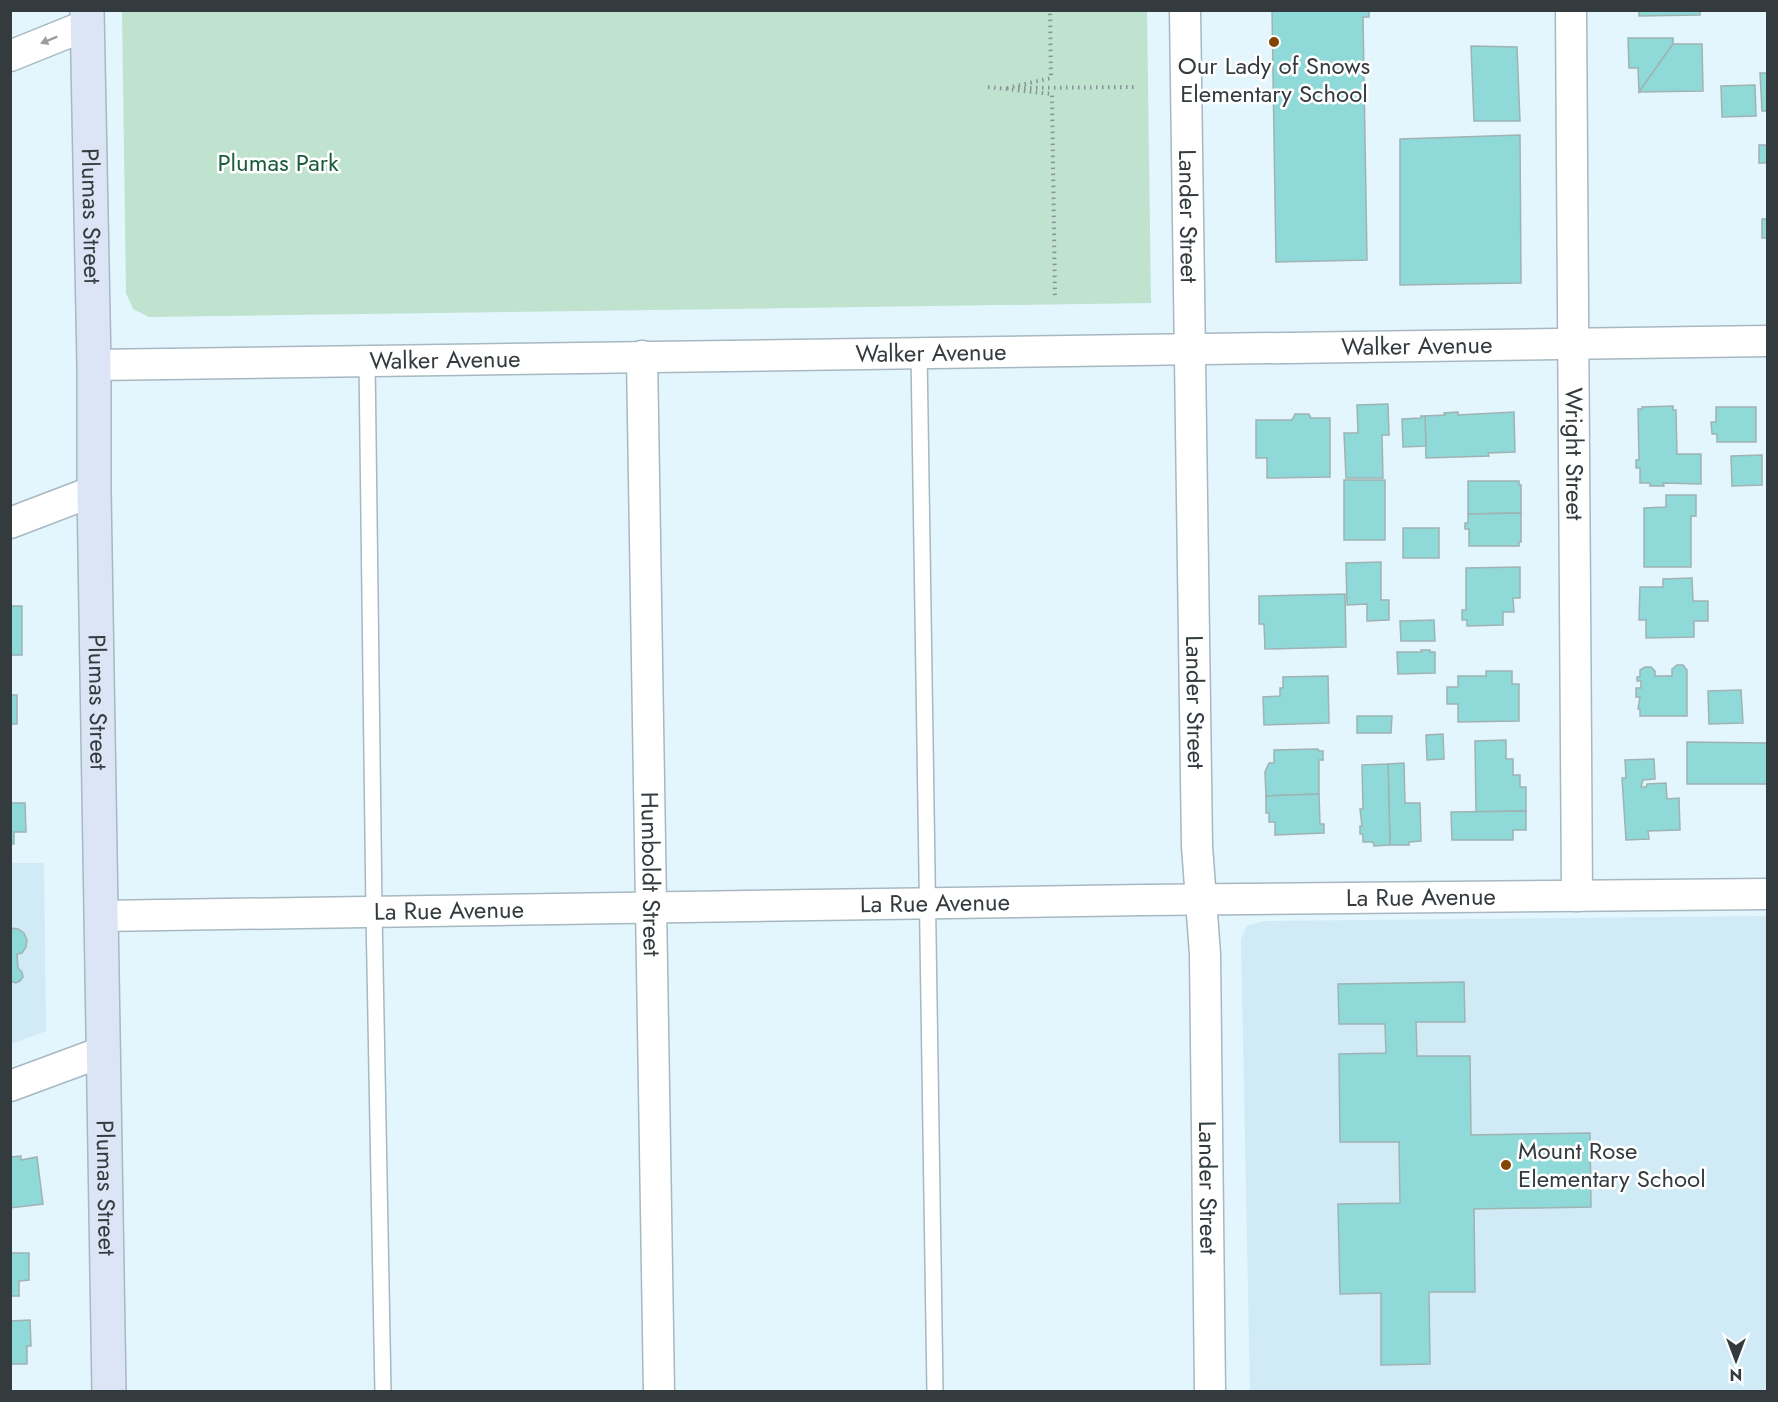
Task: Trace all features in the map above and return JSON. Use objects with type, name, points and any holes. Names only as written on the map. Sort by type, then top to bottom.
[{"type":"street","name":"Lander Street","points":[[1185,10],[1197,846],[1205,954],[1210,1392]]},
{"type":"street","name":"Wright Street","points":[[1571,10],[1577,896]]},
{"type":"street","points":[[10,56],[87,18]]},
{"type":"street","name":"Plumas Street","points":[[87,18],[109,1392]]},
{"type":"street","name":"Walker Avenue","points":[[94,365],[1767,341]]},
{"type":"street","name":"Humboldt Street","points":[[642,356],[659,1392]]},
{"type":"street","points":[[10,522],[94,491]]},
{"type":"street","name":"La Rue Avenue","points":[[101,916],[1767,894]]},
{"type":"street","points":[[10,1086],[102,1052]]},
{"type":"lane","points":[[919,352],[935,1392]]},
{"type":"lane","points":[[367,360],[383,1392]]},
{"type":"path","points":[[1003,89],[1051,78],[1050,10]]},
{"type":"path","points":[[988,87],[1052,94],[1055,298]]},
{"type":"path","points":[[1003,89],[1138,87]]},
{"type":"shaded area","points":[[11,863],[44,863],[46,1031],[11,1044]]},
{"type":"shaded area","name":"Mount Rose Elementary School","points":[[1767,916],[1767,1391],[1250,1391],[1241,939],[1247,926],[1264,921]]},
{"type":"green space","name":"Plumas Park","points":[[122,11],[1147,11],[1151,303],[149,317],[133,309],[126,293]]},
{"type":"building","points":[[1272,10],[1369,10],[1369,17],[1363,17],[1367,260],[1276,262]]},
{"type":"building","points":[[1639,10],[1700,10],[1700,15],[1639,16]]},
{"type":"building","points":[[1628,38],[1673,38],[1673,44],[1639,92],[1638,68],[1629,68]]},
{"type":"building","points":[[1673,44],[1702,44],[1703,91],[1639,92]]},
{"type":"building","points":[[1471,46],[1517,47],[1520,121],[1474,121]]},
{"type":"building","points":[[1760,73],[1768,73],[1768,111],[1762,111]]},
{"type":"building","points":[[1755,85],[1756,116],[1722,117],[1721,86]]},
{"type":"building","points":[[1520,135],[1521,283],[1400,285],[1400,139]]},
{"type":"building","points":[[1759,145],[1768,145],[1768,163],[1759,163]]},
{"type":"building","points":[[1762,219],[1768,219],[1768,238],[1762,238]]},
{"type":"building","points":[[1388,404],[1389,435],[1382,435],[1383,478],[1346,478],[1344,433],[1358,433],[1357,405]]},
{"type":"building","points":[[1673,406],[1673,410],[1676,410],[1677,454],[1701,454],[1701,484],[1663,483],[1664,486],[1650,486],[1650,483],[1640,483],[1640,468],[1636,468],[1636,460],[1639,460],[1638,409]]},
{"type":"building","points":[[1716,407],[1756,407],[1756,442],[1717,442],[1717,434],[1712,434],[1711,422],[1716,422]]},
{"type":"building","points":[[1458,412],[1458,415],[1514,412],[1515,452],[1488,453],[1489,456],[1426,458],[1425,416]]},
{"type":"building","points":[[1295,414],[1309,414],[1311,418],[1330,418],[1330,477],[1267,478],[1267,458],[1256,458],[1256,420],[1292,420]]},
{"type":"building","points":[[1425,416],[1426,446],[1403,447],[1402,419],[1421,418]]},
{"type":"building","points":[[1762,455],[1762,485],[1732,486],[1731,456]]},
{"type":"building","points":[[1344,480],[1385,480],[1385,540],[1344,540]]},
{"type":"building","points":[[1468,481],[1519,481],[1521,513],[1468,514]]},
{"type":"building","points":[[1666,495],[1696,495],[1696,516],[1691,516],[1691,567],[1644,567],[1644,508],[1666,507]]},
{"type":"building","points":[[1521,513],[1519,546],[1469,546],[1469,529],[1465,529],[1468,514]]},
{"type":"building","points":[[1403,528],[1439,528],[1439,558],[1403,558]]},
{"type":"building","points":[[1381,562],[1381,600],[1389,600],[1389,620],[1367,621],[1367,604],[1347,605],[1346,563]]},
{"type":"building","points":[[1520,567],[1520,598],[1513,598],[1514,612],[1503,612],[1503,625],[1467,626],[1467,620],[1462,620],[1462,610],[1466,610],[1466,568]]},
{"type":"building","points":[[1692,578],[1693,601],[1708,601],[1708,621],[1694,621],[1694,637],[1646,638],[1646,620],[1639,620],[1640,587],[1663,587],[1663,579]]},
{"type":"building","points":[[1345,594],[1346,647],[1265,649],[1264,624],[1259,624],[1259,596]]},
{"type":"building","points":[[10,606],[22,606],[22,655],[10,655]]},
{"type":"building","points":[[1434,620],[1435,641],[1401,641],[1400,621]]},
{"type":"building","points":[[1421,650],[1435,652],[1435,673],[1398,674],[1397,652],[1422,652]]},
{"type":"building","points":[[1677,665],[1683,665],[1687,670],[1687,716],[1640,716],[1640,709],[1638,709],[1640,697],[1636,697],[1636,688],[1641,688],[1641,681],[1637,681],[1637,677],[1640,677],[1640,670],[1651,667],[1655,671],[1655,676],[1672,676],[1672,669]]},
{"type":"building","points":[[1486,671],[1512,671],[1512,684],[1519,684],[1519,721],[1458,722],[1458,704],[1447,704],[1447,687],[1458,687],[1458,676],[1486,676]]},
{"type":"building","points":[[1328,676],[1329,723],[1264,725],[1263,697],[1280,696],[1283,677]]},
{"type":"building","points":[[1741,690],[1743,723],[1709,724],[1708,691]]},
{"type":"building","points":[[10,695],[17,695],[17,724],[10,724]]},
{"type":"building","points":[[1357,716],[1392,716],[1391,733],[1357,733]]},
{"type":"building","points":[[1443,734],[1444,759],[1427,760],[1426,735]]},
{"type":"building","points":[[1506,740],[1506,759],[1513,759],[1513,775],[1520,775],[1520,787],[1526,787],[1526,811],[1476,812],[1475,741]]},
{"type":"building","points":[[1687,742],[1768,743],[1768,784],[1687,784]]},
{"type":"building","points":[[1318,749],[1323,751],[1323,760],[1319,760],[1319,794],[1266,796],[1265,772],[1269,763],[1274,763],[1274,750]]},
{"type":"building","points":[[1654,759],[1655,779],[1643,780],[1641,787],[1646,787],[1647,784],[1666,783],[1667,799],[1679,798],[1680,830],[1648,831],[1649,839],[1626,840],[1622,778],[1626,778],[1625,760]]},
{"type":"building","points":[[1404,763],[1405,803],[1420,803],[1421,841],[1409,842],[1409,845],[1390,845],[1388,764]]},
{"type":"building","points":[[1388,764],[1390,845],[1374,846],[1373,842],[1363,842],[1363,834],[1360,834],[1360,826],[1362,826],[1360,809],[1363,809],[1362,765]]},
{"type":"building","points":[[1319,794],[1320,824],[1324,824],[1324,833],[1275,835],[1275,822],[1269,822],[1269,813],[1266,813],[1266,796]]},
{"type":"building","points":[[10,803],[25,803],[26,832],[14,832],[14,844],[10,844]]},
{"type":"building","points":[[1526,811],[1526,830],[1513,830],[1513,840],[1452,840],[1451,812]]},
{"type":"building","points":[[10,928],[24,933],[27,940],[22,953],[17,954],[18,968],[23,977],[16,983],[10,981]]},
{"type":"building","points":[[1464,982],[1465,1022],[1416,1022],[1417,1056],[1470,1056],[1471,1135],[1590,1133],[1591,1207],[1474,1209],[1475,1292],[1429,1292],[1430,1364],[1381,1365],[1381,1293],[1340,1294],[1338,1204],[1400,1203],[1399,1142],[1340,1142],[1339,1054],[1386,1053],[1385,1024],[1339,1024],[1338,984]]},
{"type":"building","points":[[21,1156],[21,1160],[37,1157],[43,1204],[10,1208],[10,1157]]},
{"type":"building","points":[[10,1253],[29,1253],[29,1280],[19,1281],[19,1296],[10,1296]]},
{"type":"building","points":[[30,1320],[31,1346],[27,1346],[27,1364],[10,1364],[10,1321]]},
{"type":"place","name":"Our Lady of Snows Elementary School","points":[[1274,42]]},
{"type":"place","name":"Mount Rose Elementary School","points":[[1506,1165]]}]
